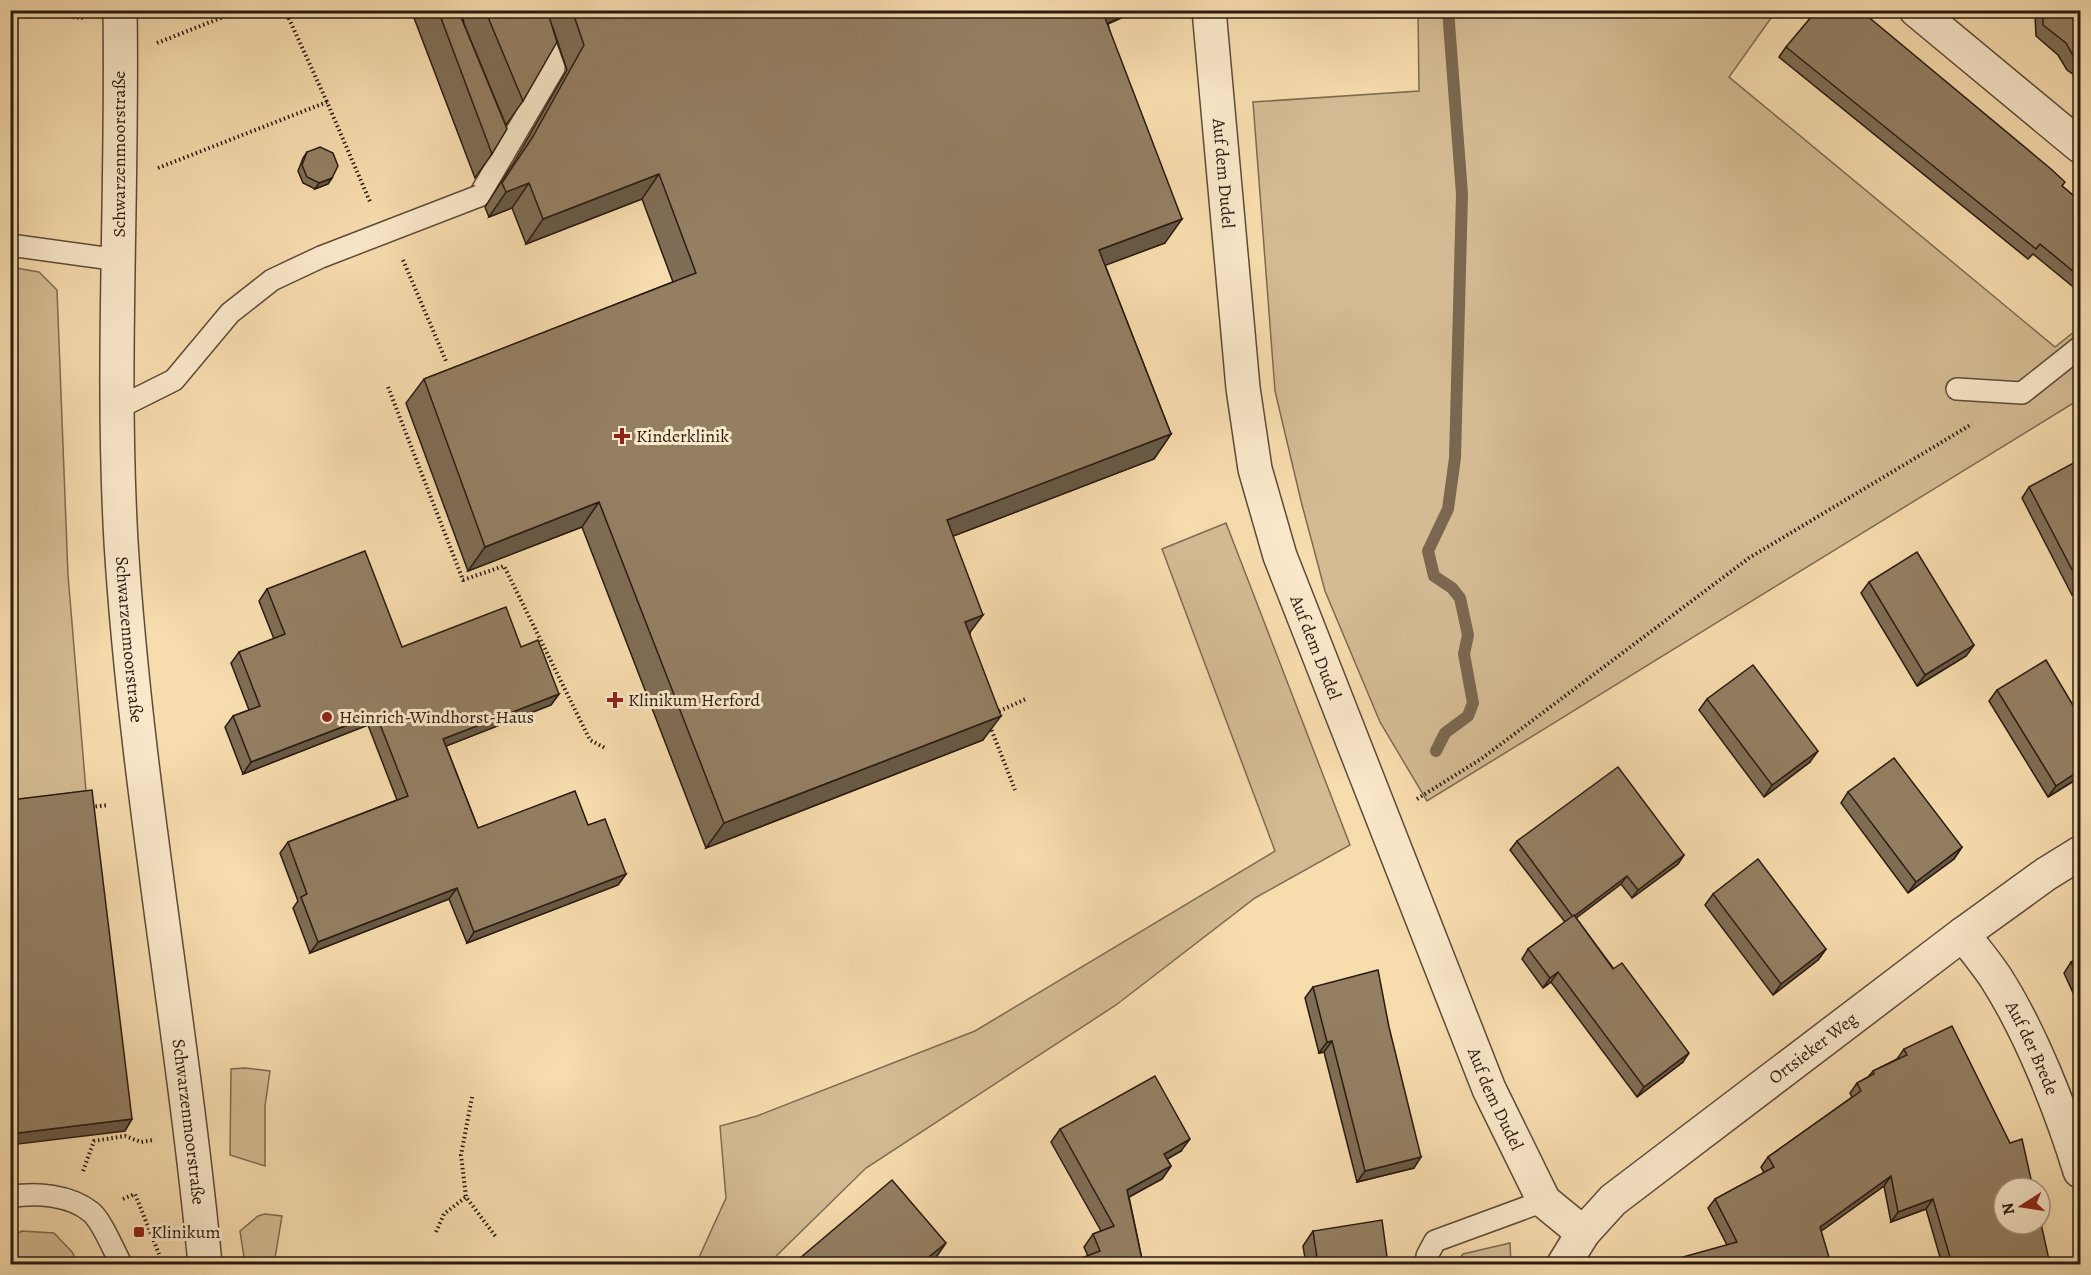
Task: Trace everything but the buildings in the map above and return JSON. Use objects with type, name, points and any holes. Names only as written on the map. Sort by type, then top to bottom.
[{"type":"street","name":"Schwarzenmoorstraße","points":[[120,10],[116,409],[122,544],[147,799],[205,1264]]},
{"type":"street","name":"Auf dem Dudel","points":[[1209,10],[1243,388],[1255,469],[1280,556],[1489,1089],[1544,1201],[1582,1233]]},
{"type":"street","points":[[1917,10],[2080,146]]},
{"type":"street","name":"Ortsieker Weg","points":[[1564,1264],[1582,1233],[1613,1200],[1963,934],[2046,874],[2080,853]]},
{"type":"street","name":"Auf der Brede","points":[[1963,934],[1996,979],[2034,1052],[2069,1134],[2080,1171]]},
{"type":"lane","points":[[116,409],[174,380],[230,313],[272,280],[321,257],[479,196],[554,68],[533,10]]},
{"type":"lane","points":[[495,134],[504,155]]},
{"type":"lane","points":[[10,244],[118,260]]},
{"type":"lane","points":[[1957,389],[2022,393],[2080,347]]},
{"type":"lane","points":[[10,1197],[27,1194],[61,1198],[92,1212],[121,1264]]},
{"type":"lane","points":[[1427,1264],[1427,1256],[1435,1241],[1544,1201]]},
{"type":"path","points":[[120,57],[241,10]]},
{"type":"path","points":[[285,10],[327,102],[364,192],[375,211]]},
{"type":"path","points":[[10,11],[73,18]]},
{"type":"path","points":[[118,184],[327,102]]},
{"type":"path","points":[[403,259],[446,361]]},
{"type":"path","points":[[388,387],[463,580],[504,566],[590,740],[605,748]]},
{"type":"path","points":[[1383,819],[1481,759],[1749,558],[2022,393]]},
{"type":"path","points":[[1015,790],[986,717],[1026,699]]},
{"type":"path","points":[[472,1097],[461,1155],[466,1197],[496,1237]]},
{"type":"path","points":[[61,1198],[85,1170],[94,1141],[125,1136]]},
{"type":"path","points":[[436,1232],[444,1214],[466,1197]]},
{"type":"shaded area","points":[[1418,11],[1776,11],[1729,77],[2055,347],[2080,327],[2080,399],[1427,801],[1380,722],[1325,591],[1301,501],[1275,391],[1253,102],[1419,91]]},
{"type":"shaded area","points":[[10,267],[39,272],[57,290],[68,575],[86,791],[11,800]]},
{"type":"shaded area","points":[[1226,523],[1350,845],[1255,898],[1116,1005],[866,1168],[768,1264],[696,1264],[726,1198],[720,1126],[757,1116],[975,1031],[1275,851],[1162,549]]},
{"type":"shaded area","points":[[231,1069],[270,1071],[265,1106],[265,1166],[230,1155]]},
{"type":"shaded area","points":[[265,1214],[282,1216],[274,1264],[245,1264],[240,1231],[258,1216]]},
{"type":"shaded area","points":[[22,1231],[54,1233],[72,1252],[78,1264],[11,1264],[11,1236]]},
{"type":"shaded area","points":[[1510,1243],[1511,1264],[1455,1264],[1463,1254]]},
{"type":"waterway","points":[[1436,751],[1445,733],[1468,716],[1473,703],[1464,654],[1468,635],[1460,598],[1452,588],[1434,576],[1428,551],[1448,509],[1455,458],[1462,194],[1448,10]]},
{"type":"place","name":"Kinderklinik","points":[[622,436]]},
{"type":"place","name":"Klinikum Herford","points":[[615,700]]},
{"type":"place","name":"Heinrich-Windhorst-Haus","points":[[327,717]]},
{"type":"place","name":"Klinikum","points":[[139,1232]]}]
